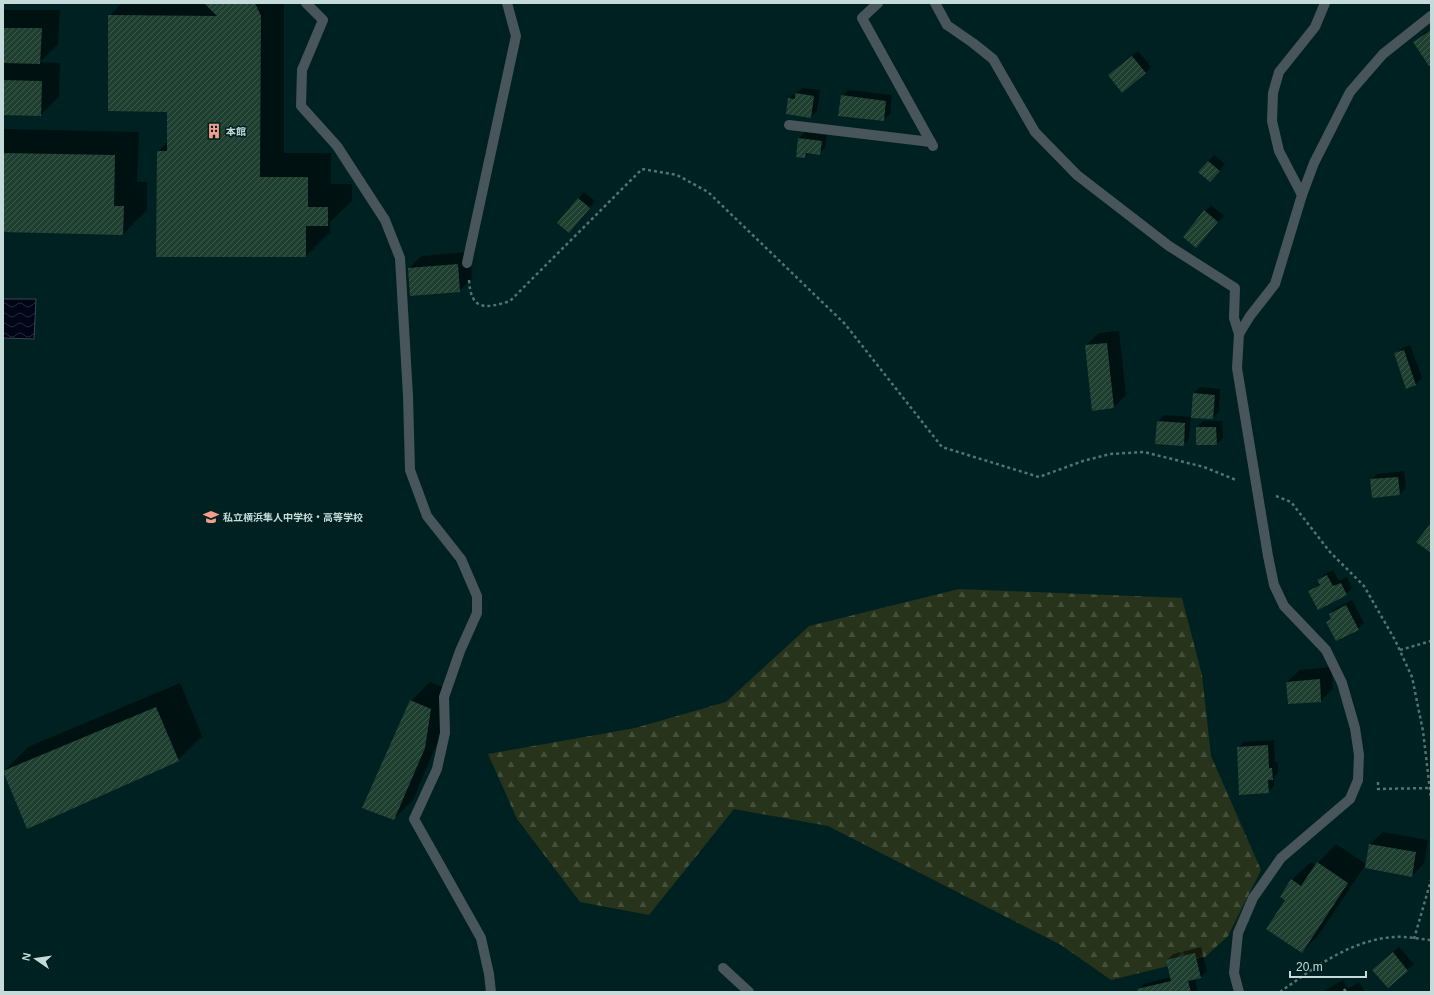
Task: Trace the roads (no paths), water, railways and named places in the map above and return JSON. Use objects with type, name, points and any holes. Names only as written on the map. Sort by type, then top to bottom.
[{"type":"street","points":[[306,3],[323,20],[302,70],[301,106],[337,146],[384,220],[400,258],[408,396],[410,470],[427,516],[461,559],[477,596],[477,613],[460,651],[444,697],[445,733],[437,769],[414,819],[481,938],[489,974],[491,992]]},
{"type":"street","points":[[467,263],[516,36],[507,3]]},
{"type":"street","points":[[789,125],[932,144],[862,18],[878,3]]},
{"type":"street","points":[[935,3],[947,25],[973,42],[993,59],[1035,132],[1077,174],[1169,246],[1235,288],[1234,318],[1239,334],[1237,368],[1274,585],[1284,606],[1326,650],[1342,683],[1354,728],[1359,755],[1358,780],[1350,799],[1281,858],[1253,898],[1238,933],[1234,974],[1239,992]]},
{"type":"street","points":[[1302,195],[1279,150],[1272,121],[1273,93],[1279,72],[1315,27],[1325,3]]},
{"type":"street","points":[[1239,334],[1250,316],[1275,284],[1302,195],[1314,163],[1350,92],[1383,54],[1431,16]]},
{"type":"street","points":[[723,968],[749,992]]},
{"type":"water","points":[[3,299],[36,299],[34,339],[3,338]]},
{"type":"place","name":"本館","points":[[214,131]]},
{"type":"place","name":"私立横浜隼人中学校・高等学校","points":[[211,517]]}]
